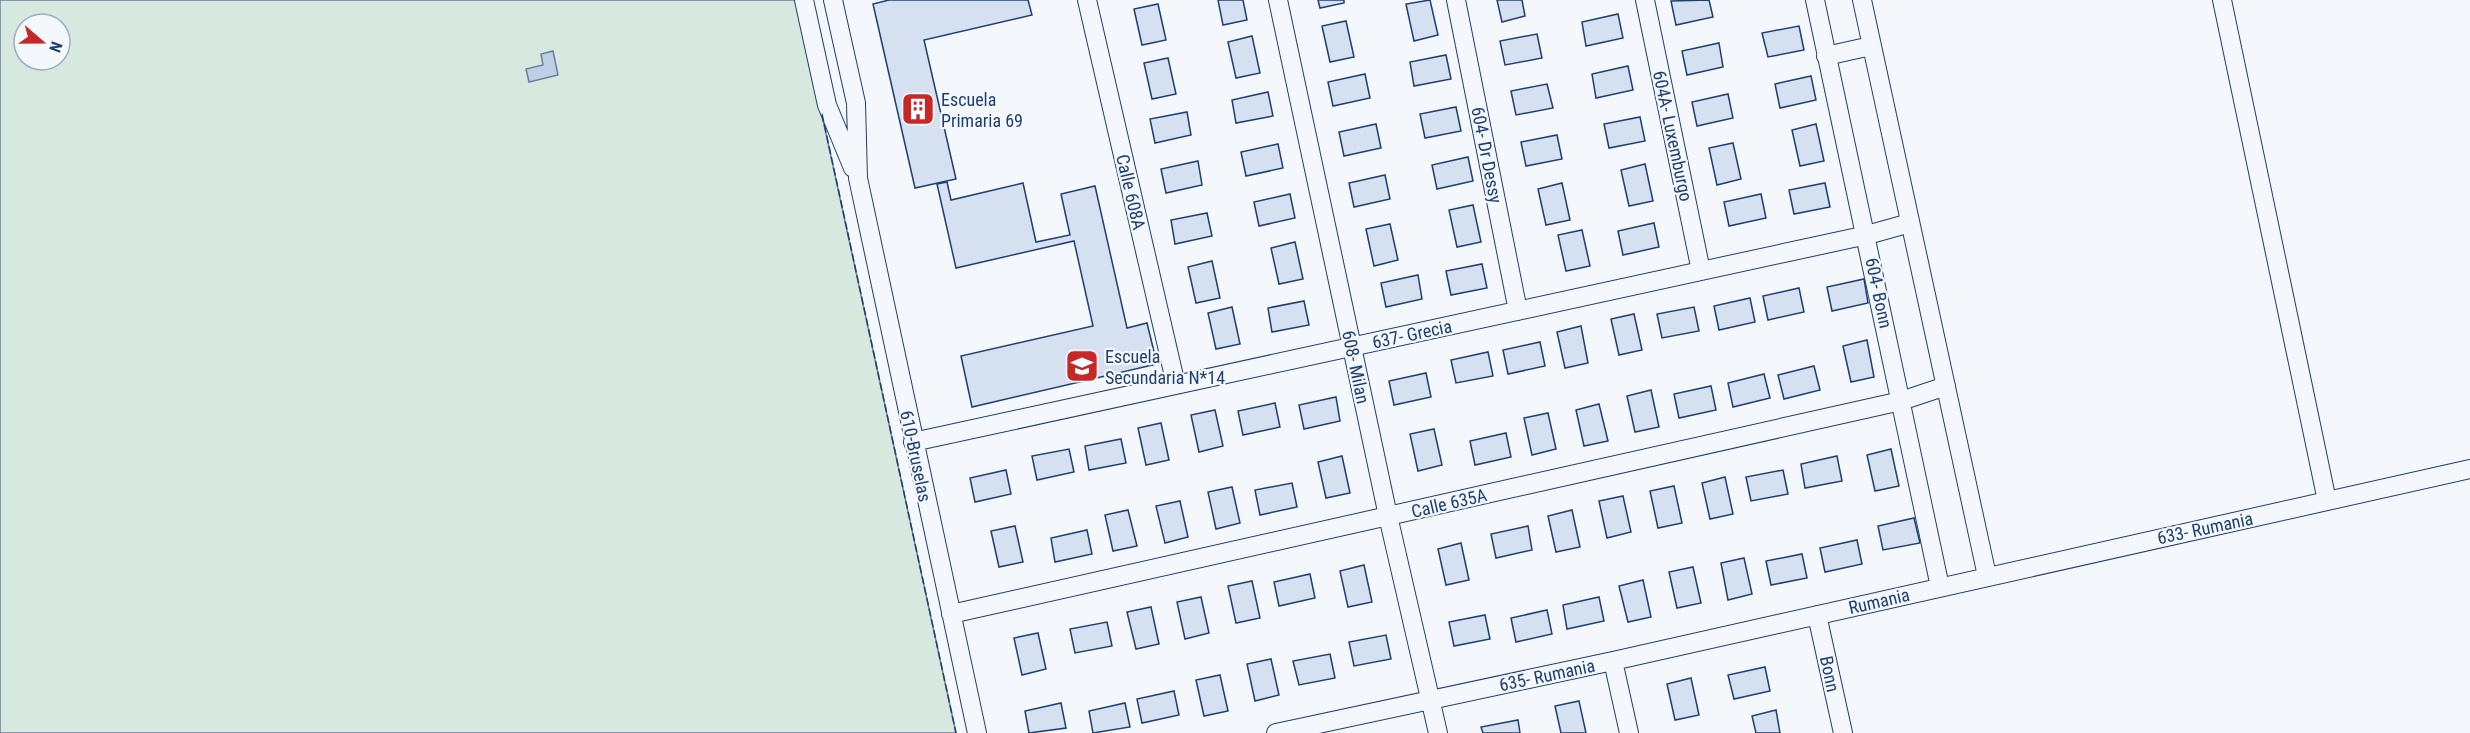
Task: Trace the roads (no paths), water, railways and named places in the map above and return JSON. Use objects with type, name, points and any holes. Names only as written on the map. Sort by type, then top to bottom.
[{"type":"street","name":"610-Bruselas","points":[[805,0],[827,105],[858,178]]},
{"type":"street","name":"610-Bruselas","points":[[833,0],[856,103],[858,178],[977,733]]},
{"type":"street","name":"Calle 608A","points":[[1087,0],[1176,385]]},
{"type":"street","name":"608- Milan","points":[[1278,0],[1351,347],[1438,733]]},
{"type":"street","name":"604- Dr Dessy","points":[[1456,0],[1518,311]]},
{"type":"street","name":"604A- Luxemburgo","points":[[1645,0],[1701,271]]},
{"type":"street","name":"604- Bonn","points":[[1815,0],[1940,587]]},
{"type":"street","points":[[1862,0],[1987,576]]},
{"type":"street","points":[[2222,0],[2327,501]]},
{"type":"street","points":[[1826,56],[1871,46]]},
{"type":"street","name":"637- Grecia","points":[[913,442],[1867,236],[1910,223]]},
{"type":"street","name":"Calle 635A","points":[[951,614],[1901,401],[1946,387]]},
{"type":"street","name":"633- Rumania","points":[[1940,587],[2470,469]]},
{"type":"street","name":"Rumania","points":[[1817,615],[1940,587]]},
{"type":"street","name":"635- Rumania","points":[[1276,733],[1817,615]]},
{"type":"street","name":"Bonn","points":[[1817,615],[1843,733]]},
{"type":"street","points":[[1613,661],[1629,733]]},
{"type":"water","points":[[553,51],[558,75],[529,82],[526,69],[543,65],[541,54]]},
{"type":"place","name":"Escuela Primaria 69","points":[[918,109]]},
{"type":"place","name":"Escuela Secundaria N*14","points":[[1082,366]]}]
